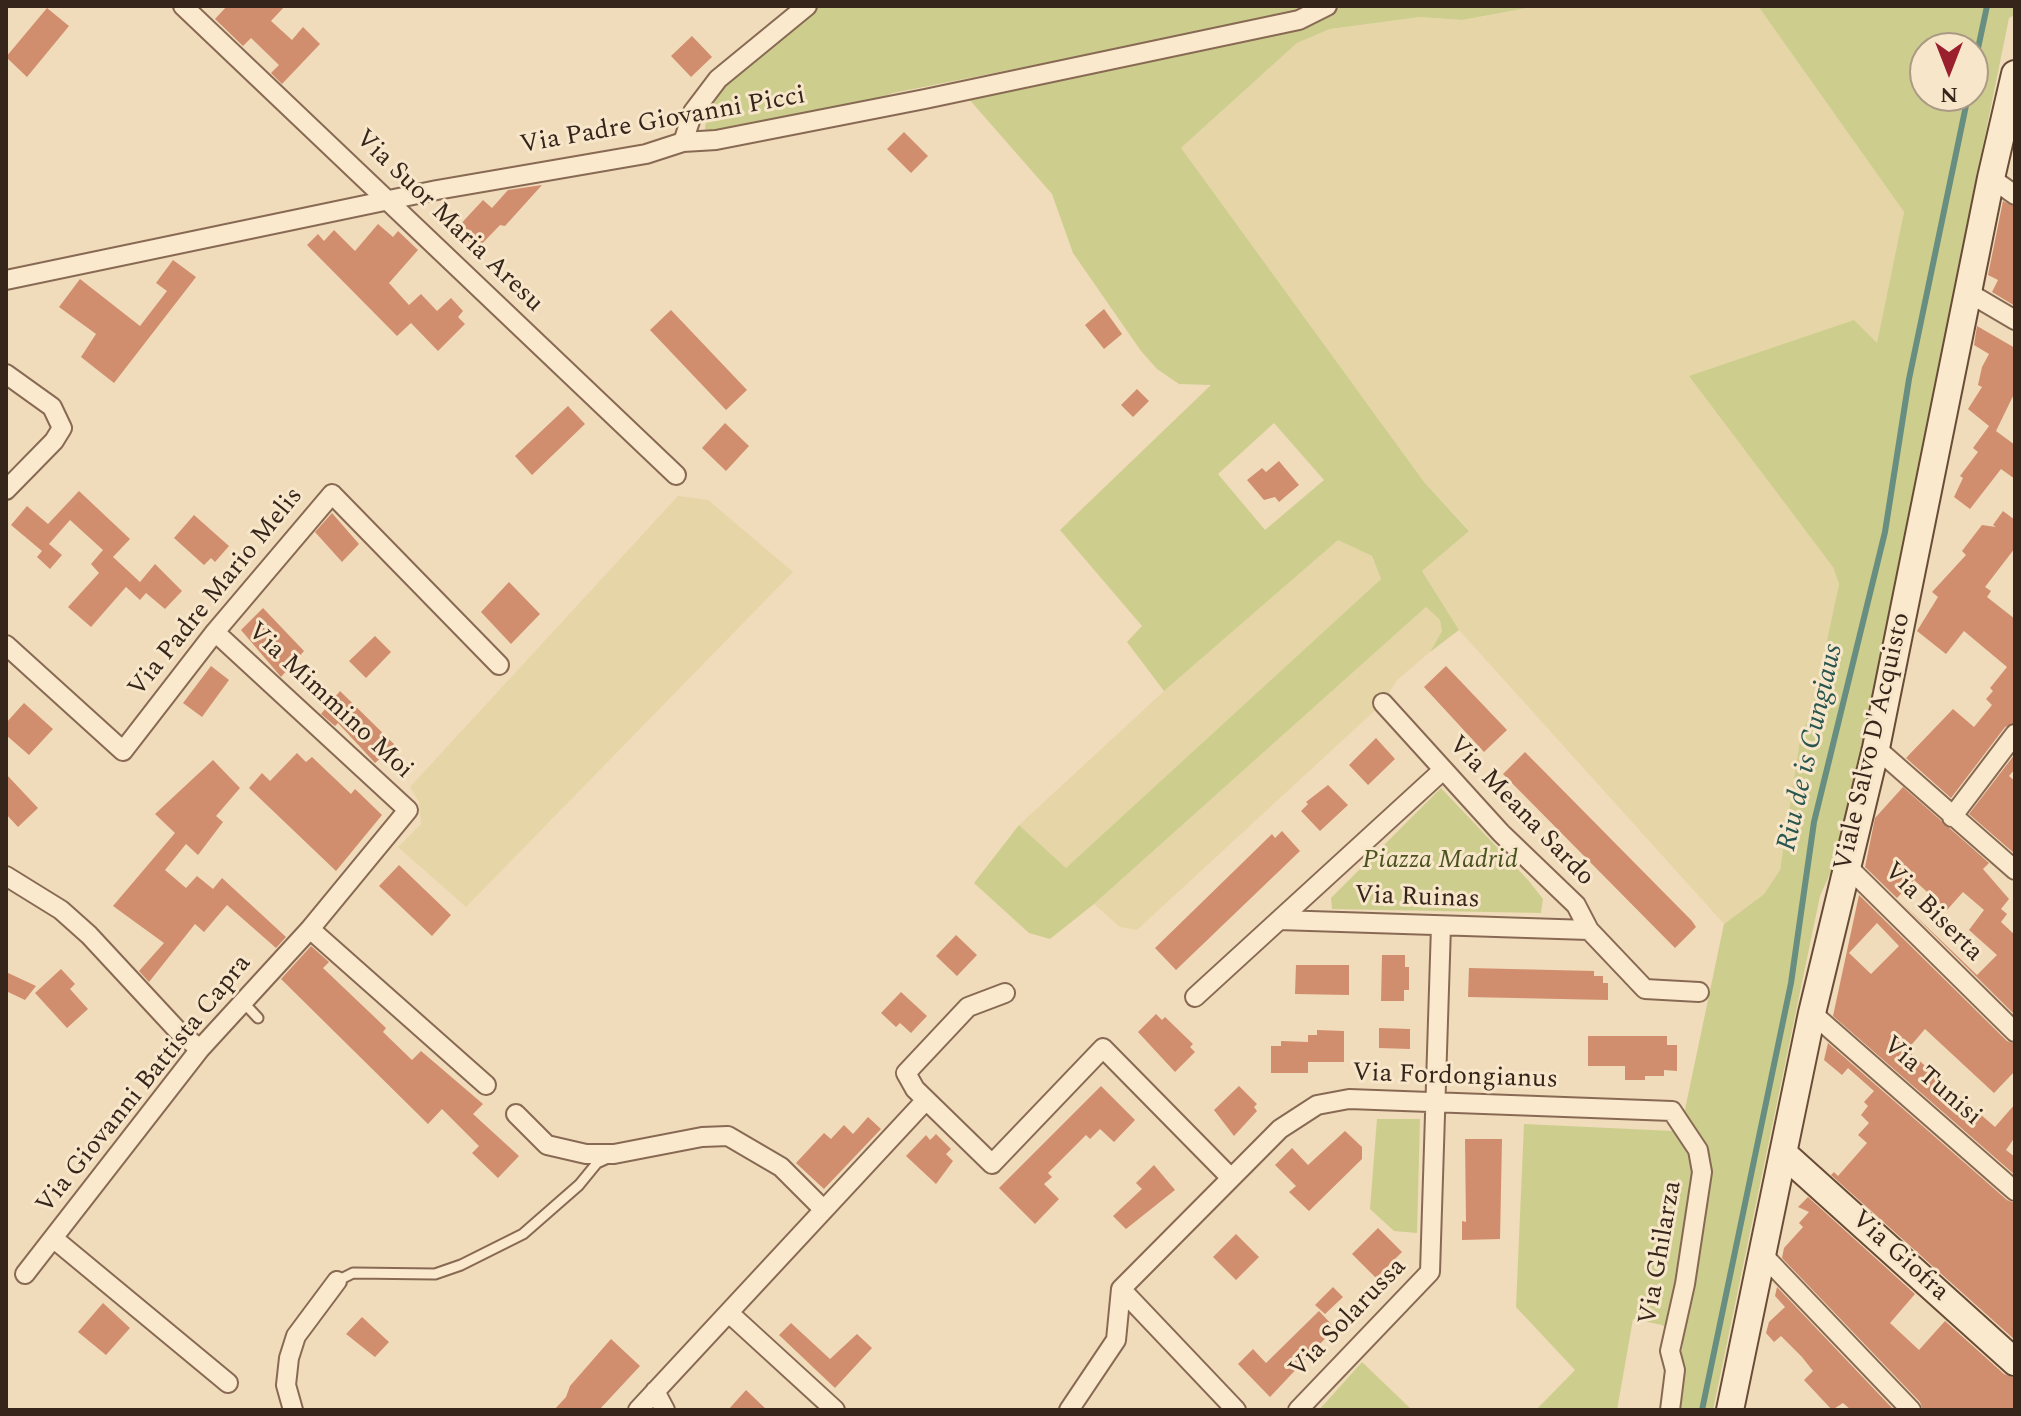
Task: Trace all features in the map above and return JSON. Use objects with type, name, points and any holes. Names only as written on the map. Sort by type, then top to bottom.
[{"type":"street","name":"Via Suor Maria Aresu","points":[[183,6],[676,475]]},
{"type":"street","points":[[683,142],[693,112],[718,79],[807,6]]},
{"type":"street","name":"Via Padre Giovanni Picci","points":[[6,280],[388,200],[646,154],[683,142],[716,140],[779,129],[1299,20],[1327,6]]},
{"type":"street","name":"Viale Salvo D'Acquisto","points":[[1730,1410],[1812,1013],[1876,748],[1991,178],[2015,74]]},
{"type":"street","points":[[1991,178],[2015,195]]},
{"type":"street","points":[[1969,293],[2015,320]]},
{"type":"street","points":[[6,374],[52,407],[62,428],[54,441],[6,490]]},
{"type":"street","name":"Via Padre Mario Melis","points":[[6,645],[123,751],[215,632],[332,494],[499,665]]},
{"type":"street","name":"Via Mimmino Moi","points":[[215,632],[408,810]]},
{"type":"street","name":"Via Meana Sardo","points":[[1383,703],[1443,770],[1567,896],[1589,930],[1645,989],[1699,992]]},
{"type":"street","points":[[1952,817],[2015,734]]},
{"type":"street","points":[[1876,748],[2015,870]]},
{"type":"street","points":[[1195,997],[1443,770]]},
{"type":"street","name":"Via Giovanni Battista Capra","points":[[25,1274],[200,1049],[310,929],[408,810]]},
{"type":"street","name":"Via Biserta","points":[[1846,865],[2015,1032]]},
{"type":"street","points":[[6,876],[61,910],[89,935],[180,1033],[200,1049]]},
{"type":"street","points":[[1315,887],[1329,922]]},
{"type":"street","points":[[1554,929],[1567,896]]},
{"type":"street","name":"Via Ruinas","points":[[1279,920],[1589,930]]},
{"type":"street","name":"Via Solarussa","points":[[1298,1410],[1430,1272],[1441,926]]},
{"type":"street","points":[[310,929],[486,1085]]},
{"type":"street","points":[[1005,993],[968,1007],[906,1073],[926,1100],[992,1164],[1103,1048],[1231,1178]]},
{"type":"street","name":"Via Tunisi","points":[[1812,1013],[2015,1191]]},
{"type":"street","name":"Via Fordongianus","points":[[1121,1289],[1280,1129],[1317,1105],[1349,1099],[1672,1111]]},
{"type":"street","points":[[638,1410],[926,1100]]},
{"type":"street","name":"Via Ghilarza","points":[[1670,1410],[1675,1370],[1670,1351],[1685,1284],[1702,1172],[1698,1150],[1672,1111]]},
{"type":"street","points":[[516,1114],[547,1145],[586,1154],[614,1154],[702,1137],[728,1136],[781,1167],[824,1210]]},
{"type":"street","name":"Via Giofra","points":[[1783,1153],[2015,1362]]},
{"type":"street","name":"Via Giovanni Battista Capra","points":[[53,1238],[228,1383]]},
{"type":"street","points":[[1762,1254],[1911,1410]]},
{"type":"street","points":[[293,1410],[286,1385],[289,1358],[296,1336],[337,1281]]},
{"type":"street","points":[[1069,1410],[1116,1340],[1121,1289]]},
{"type":"street","points":[[1121,1289],[1236,1410]]},
{"type":"street","points":[[729,1313],[835,1410]]},
{"type":"street","points":[[655,1391],[665,1410]]},
{"type":"lane","points":[[243,1002],[258,1018]]},
{"type":"lane","points":[[337,1281],[353,1273],[435,1274],[461,1265],[523,1234],[579,1185],[597,1163],[614,1154]]},
{"type":"shaded area","points":[[1538,6],[1758,6],[1904,212],[1833,567],[1839,584],[1813,705],[1800,740],[1780,870],[1764,894],[1724,924],[1459,630],[1422,571],[1469,530],[1424,482],[1180,149],[1297,43],[1330,29],[1420,17],[1462,20]]},
{"type":"shaded area","points":[[678,496],[708,500],[793,572],[466,907],[398,847],[421,824],[419,802],[410,787]]},
{"type":"shaded area","points":[[1338,539],[1372,556],[1381,579],[1066,869],[1019,825],[1164,691]]},
{"type":"shaded area","points":[[1426,607],[1440,620],[1442,631],[1430,652],[1397,680],[1383,703],[1137,930],[1120,927],[1094,904]]},
{"type":"green space","points":[[819,6],[1313,6],[1303,12],[893,93],[872,101],[713,134],[705,129],[707,108],[730,77]]},
{"type":"green space","points":[[1342,6],[1538,6],[1462,20],[1420,17],[1330,29],[1297,43],[1181,148],[1424,482],[1469,531],[1422,571],[1459,630],[1430,652],[1442,631],[1440,620],[1426,607],[1094,904],[1050,939],[1029,933],[974,883],[1019,825],[1066,868],[1381,579],[1372,556],[1338,540],[1164,691],[1127,642],[1142,626],[1060,530],[1211,385],[1179,384],[1157,369],[1141,351],[1073,253],[1052,194],[968,98],[1328,15]],"holes":[[[1274,423],[1324,480],[1265,530],[1218,474]]]},
{"type":"green space","points":[[1758,6],[2015,6],[2015,15],[2009,18],[1951,303],[1917,504],[1845,840],[1820,896],[1713,1410],[1676,1410],[1683,1341],[1662,1325],[1633,1319],[1617,1410],[1536,1410],[1575,1370],[1516,1307],[1524,1124],[1673,1131],[1683,1119],[1724,924],[1764,894],[1780,870],[1800,740],[1813,705],[1839,584],[1833,567],[1689,376],[1854,320],[1877,343],[1904,212]]},
{"type":"green space","name":"Piazza Madrid","points":[[1441,788],[1528,880],[1543,899],[1541,913],[1332,909],[1331,898]]},
{"type":"green space","points":[[1377,1119],[1420,1119],[1417,1233],[1394,1231],[1370,1209]]},
{"type":"green space","points":[[1362,1362],[1412,1410],[1319,1410]]},
{"type":"building","points":[[227,6],[285,6],[271,21],[292,40],[303,27],[320,44],[282,84],[271,73],[279,65],[251,38],[243,46],[215,19]]},
{"type":"building","points":[[47,8],[69,26],[27,77],[6,57]]},
{"type":"building","points":[[692,36],[712,57],[691,77],[671,56]]},
{"type":"building","points":[[904,132],[928,156],[911,173],[887,149]]},
{"type":"building","points":[[542,185],[505,226],[500,225],[477,249],[456,229],[483,200],[492,208],[508,190]]},
{"type":"building","points":[[2003,201],[2015,207],[2015,306],[1992,292],[1998,280],[1988,275]]},
{"type":"building","points":[[378,224],[393,237],[398,231],[418,250],[389,283],[409,305],[421,294],[437,311],[451,298],[463,311],[458,317],[465,324],[438,351],[411,323],[397,336],[307,245],[318,234],[324,241],[334,230],[355,251]]},
{"type":"building","points":[[173,260],[196,277],[114,383],[81,357],[96,334],[59,307],[80,279],[140,326],[167,291],[156,283]]},
{"type":"building","points":[[1104,309],[1122,334],[1104,349],[1085,325]]},
{"type":"building","points":[[671,310],[747,390],[726,410],[650,330]]},
{"type":"building","points":[[1977,326],[2015,348],[2015,392],[1996,431],[2015,445],[2015,479],[2001,469],[1970,509],[1954,497],[1963,478],[1960,476],[1978,452],[1973,448],[1989,426],[1968,409],[1982,387],[1978,385],[1989,354],[1974,345]]},
{"type":"building","points":[[1137,389],[1149,401],[1133,417],[1121,405]]},
{"type":"building","points":[[568,406],[585,424],[532,475],[515,456]]},
{"type":"building","points":[[725,423],[749,446],[726,471],[702,448]]},
{"type":"building","points":[[1279,461],[1299,485],[1279,502],[1275,497],[1264,500],[1247,480],[1262,468],[1266,472]]},
{"type":"building","points":[[79,491],[130,539],[113,557],[140,582],[155,564],[182,591],[165,609],[146,593],[140,600],[126,587],[91,627],[68,607],[99,573],[91,564],[103,550],[70,520],[49,544],[62,555],[50,569],[37,557],[42,551],[11,525],[27,506],[48,524]]},
{"type":"building","points":[[2003,511],[2015,520],[2015,548],[1985,587],[1991,591],[1987,597],[2015,619],[2015,722],[2005,727],[1951,798],[1906,758],[1953,709],[1974,727],[1992,705],[1986,699],[1993,691],[1990,688],[2007,667],[1964,631],[1946,654],[1917,631],[1938,597],[1932,592],[1966,555],[1962,551],[1982,525],[1996,527],[1993,525]]},
{"type":"building","points":[[332,513],[359,544],[342,562],[315,532]]},
{"type":"building","points":[[194,515],[229,546],[215,562],[211,558],[204,565],[174,538]]},
{"type":"building","points":[[509,582],[540,614],[511,644],[481,612]]},
{"type":"building","points":[[263,608],[304,651],[281,677],[241,630]]},
{"type":"building","points":[[375,636],[391,652],[366,678],[349,661]]},
{"type":"building","points":[[211,666],[229,680],[202,717],[183,703]]},
{"type":"building","points":[[1446,666],[1507,730],[1484,752],[1424,687]]},
{"type":"building","points":[[340,691],[395,745],[375,763],[338,723],[335,726],[321,714]]},
{"type":"building","points":[[24,703],[53,729],[29,755],[6,735],[6,723]]},
{"type":"building","points":[[1376,738],[1395,759],[1368,785],[1349,765]]},
{"type":"building","points":[[1525,752],[1692,921],[1696,927],[1675,948],[1503,774]]},
{"type":"building","points":[[297,753],[306,762],[312,757],[351,794],[355,789],[382,815],[336,871],[249,788],[262,773],[270,781]]},
{"type":"building","points":[[2015,754],[2015,769],[2009,776],[2015,781],[2015,854],[1969,814]]},
{"type":"building","points":[[213,760],[240,788],[216,816],[223,822],[198,855],[186,844],[165,870],[186,888],[197,876],[213,889],[222,878],[286,937],[276,948],[227,905],[204,932],[195,924],[149,982],[139,971],[164,943],[113,906],[175,833],[155,814]]},
{"type":"building","points":[[6,774],[38,808],[18,827],[6,814]]},
{"type":"building","points":[[1328,785],[1348,805],[1320,831],[1301,811],[1308,804],[1306,802]]},
{"type":"building","points":[[1903,787],[1989,863],[1983,869],[2009,899],[2001,909],[2007,914],[2001,922],[2015,935],[2015,1015],[1900,901],[1977,975],[1997,955],[1969,930],[1984,910],[1963,892],[1947,910],[1914,880],[1897,898],[1865,867],[1875,818]]},
{"type":"building","points":[[1282,831],[1300,851],[1176,970],[1155,948],[1272,834],[1275,838]]},
{"type":"building","points":[[399,865],[451,915],[432,936],[379,886]]},
{"type":"building","points":[[1859,895],[2007,1041],[2015,1044],[2015,1071],[1994,1093],[1925,1029],[1907,1050],[1995,1127],[2015,1104],[2015,1137],[2006,1150],[2015,1157],[2015,1175],[1833,1016]],"holes":[[[1877,923],[1899,946],[1871,974],[1849,953]]]},
{"type":"building","points":[[956,935],[977,955],[957,976],[936,956]]},
{"type":"building","points":[[311,946],[329,962],[323,968],[386,1028],[383,1032],[412,1060],[421,1051],[483,1104],[473,1114],[519,1156],[498,1178],[472,1153],[479,1146],[442,1109],[428,1124],[281,979]]},
{"type":"building","points":[[1382,955],[1405,955],[1405,967],[1409,967],[1409,990],[1404,990],[1404,1001],[1381,1001]]},
{"type":"building","points":[[1296,965],[1349,965],[1349,995],[1295,994]]},
{"type":"building","points":[[1469,968],[1594,971],[1594,976],[1603,976],[1603,983],[1608,983],[1608,1000],[1468,997]]},
{"type":"building","points":[[61,969],[75,984],[70,989],[88,1009],[67,1028],[35,993]]},
{"type":"building","points":[[6,972],[36,986],[25,1000],[6,991]]},
{"type":"building","points":[[901,992],[927,1016],[911,1033],[900,1023],[896,1027],[881,1013]]},
{"type":"building","points":[[1156,1014],[1162,1020],[1165,1017],[1193,1044],[1190,1047],[1195,1052],[1175,1072],[1138,1032]]},
{"type":"building","points":[[1379,1028],[1410,1029],[1410,1049],[1379,1048]]},
{"type":"building","points":[[1317,1030],[1344,1031],[1344,1062],[1308,1062],[1308,1073],[1271,1073],[1271,1046],[1281,1046],[1281,1041],[1308,1042],[1308,1035],[1317,1035]]},
{"type":"building","points":[[1588,1036],[1667,1036],[1667,1045],[1677,1045],[1677,1071],[1664,1070],[1664,1076],[1645,1076],[1645,1080],[1625,1080],[1625,1066],[1588,1066]]},
{"type":"building","points":[[1828,1043],[2007,1200],[2015,1203],[2015,1340],[1831,1175],[1834,1172],[1838,1176],[1867,1143],[1858,1135],[1869,1123],[1861,1115],[1868,1106],[1864,1102],[1874,1091],[1848,1068],[1842,1075],[1824,1060]]},
{"type":"building","points":[[1101,1086],[1135,1120],[1114,1142],[1100,1129],[1090,1139],[1086,1135],[1048,1173],[1052,1177],[1044,1184],[1059,1199],[1035,1224],[999,1188]]},
{"type":"building","points":[[1239,1086],[1257,1104],[1254,1107],[1257,1111],[1234,1136],[1214,1110]]},
{"type":"building","points":[[868,1117],[881,1129],[824,1189],[796,1163],[824,1133],[831,1139],[844,1125],[853,1134]]},
{"type":"building","points":[[1345,1131],[1362,1147],[1362,1159],[1309,1211],[1289,1192],[1296,1186],[1275,1165],[1292,1148],[1308,1165]]},
{"type":"building","points":[[936,1134],[951,1149],[946,1154],[953,1161],[936,1184],[906,1156],[926,1135],[930,1140]]},
{"type":"building","points":[[1465,1139],[1502,1139],[1500,1239],[1462,1240],[1462,1221],[1466,1222]]},
{"type":"building","points":[[1154,1165],[1175,1190],[1126,1229],[1113,1216],[1142,1189],[1136,1183]]},
{"type":"building","points":[[1808,1197],[1915,1294],[1890,1323],[1919,1350],[1945,1321],[2004,1374],[2015,1378],[2015,1410],[1923,1410],[1920,1402],[1782,1258],[1784,1248],[1803,1227],[1799,1223],[1809,1212],[1798,1207]]},
{"type":"building","points":[[1378,1228],[1402,1252],[1376,1278],[1352,1254]]},
{"type":"building","points":[[1236,1234],[1259,1257],[1236,1280],[1213,1257]]},
{"type":"building","points":[[1333,1287],[1343,1297],[1325,1314],[1315,1305]]},
{"type":"building","points":[[1777,1287],[1894,1410],[1851,1410],[1843,1403],[1832,1410],[1804,1380],[1813,1371],[1802,1357],[1781,1336],[1774,1342],[1766,1333],[1769,1322],[1785,1307],[1775,1296]]},
{"type":"building","points":[[103,1303],[130,1328],[106,1355],[78,1332]]},
{"type":"building","points":[[1319,1311],[1335,1328],[1270,1397],[1238,1364],[1253,1349],[1266,1363]]},
{"type":"building","points":[[362,1317],[389,1342],[375,1357],[346,1334]]},
{"type":"building","points":[[791,1323],[830,1359],[857,1334],[872,1348],[835,1388],[779,1335]]},
{"type":"building","points":[[611,1339],[640,1366],[599,1410],[554,1410],[566,1397],[570,1386]]},
{"type":"building","points":[[746,1390],[767,1410],[728,1410]]},
{"type":"waterway","name":"Riu de is Cungiaus","points":[[1981,32],[1987,6]]},
{"type":"waterway","name":"Riu de is Cungiaus","points":[[1702,1410],[1791,983],[1814,822],[1885,532],[1909,379],[1965,112]]}]
